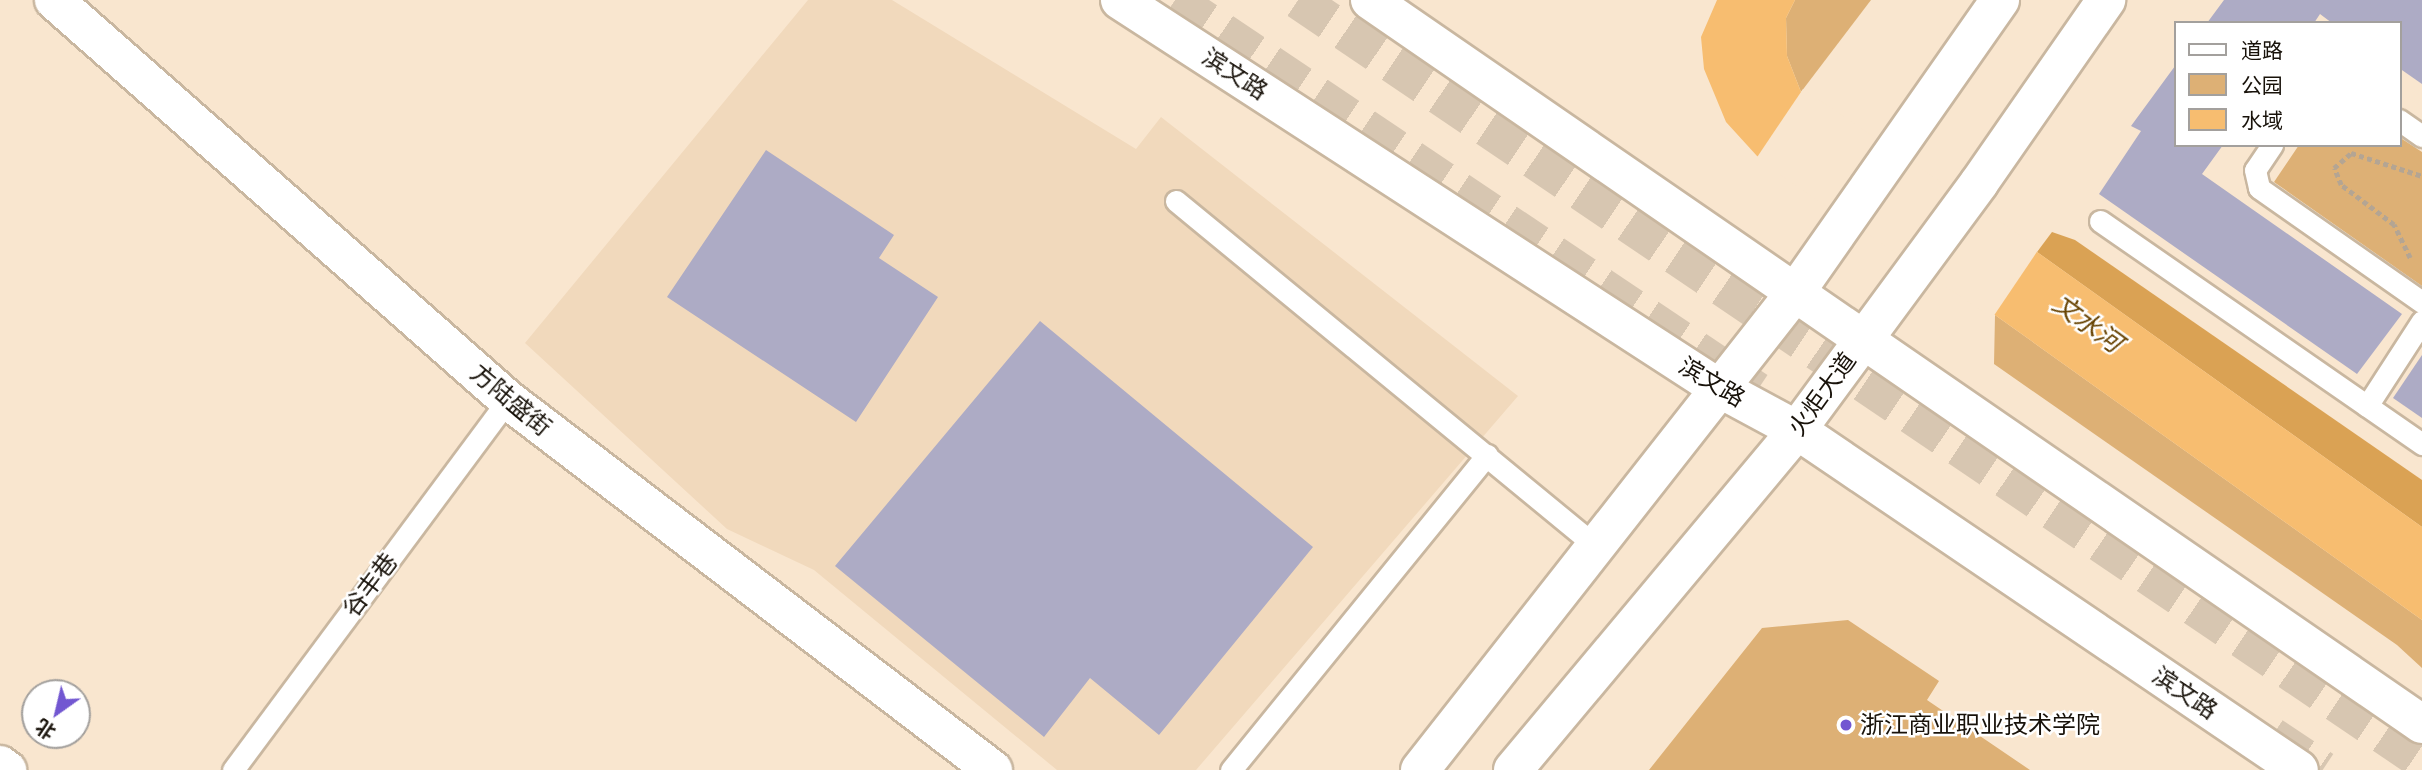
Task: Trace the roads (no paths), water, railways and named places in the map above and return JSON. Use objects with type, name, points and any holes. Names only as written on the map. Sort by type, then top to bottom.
[{"type":"main road","name":"方陆盛街","points":[[54,0],[508,400],[993,770]]},
{"type":"main road","name":"滨文路","points":[[1120,0],[1717,387],[1797,430],[2299,770]]},
{"type":"main road","points":[[1370,0],[1797,290],[1861,340],[2422,724]]},
{"type":"main road","points":[[1420,770],[1597,547],[1717,387],[1797,290],[2000,0]]},
{"type":"main road","name":"火炬大道","points":[[1513,770],[1797,430],[1979,183],[2106,0]]},
{"type":"main road","points":[[0,765],[7,770]]},
{"type":"lane","points":[[2401,121],[2422,135]]},
{"type":"lane","points":[[2271,147],[2255,170],[2259,188],[2422,302]]},
{"type":"lane","points":[[1175,201],[1597,547]]},
{"type":"lane","points":[[2100,221],[2422,444]]},
{"type":"lane","points":[[2367,406],[2422,321]]},
{"type":"lane","name":"谷丰巷","points":[[233,770],[508,400]]},
{"type":"lane","points":[[1231,770],[1487,455]]},
{"type":"water","name":"文水河","points":[[1717,0],[1795,0],[1786,18],[1787,56],[1801,92],[2037,252],[2422,527],[2422,620],[1995,315],[1757,156],[1726,122],[1704,69],[1701,37]]},
{"type":"tunnel","points":[[1175,0],[1757,391]]},
{"type":"tunnel","points":[[1298,0],[2422,761]]},
{"type":"tunnel","points":[[2272,736],[2323,770]]},
{"type":"place","name":"浙江商业职业技术学院","points":[[1846,725]]}]
